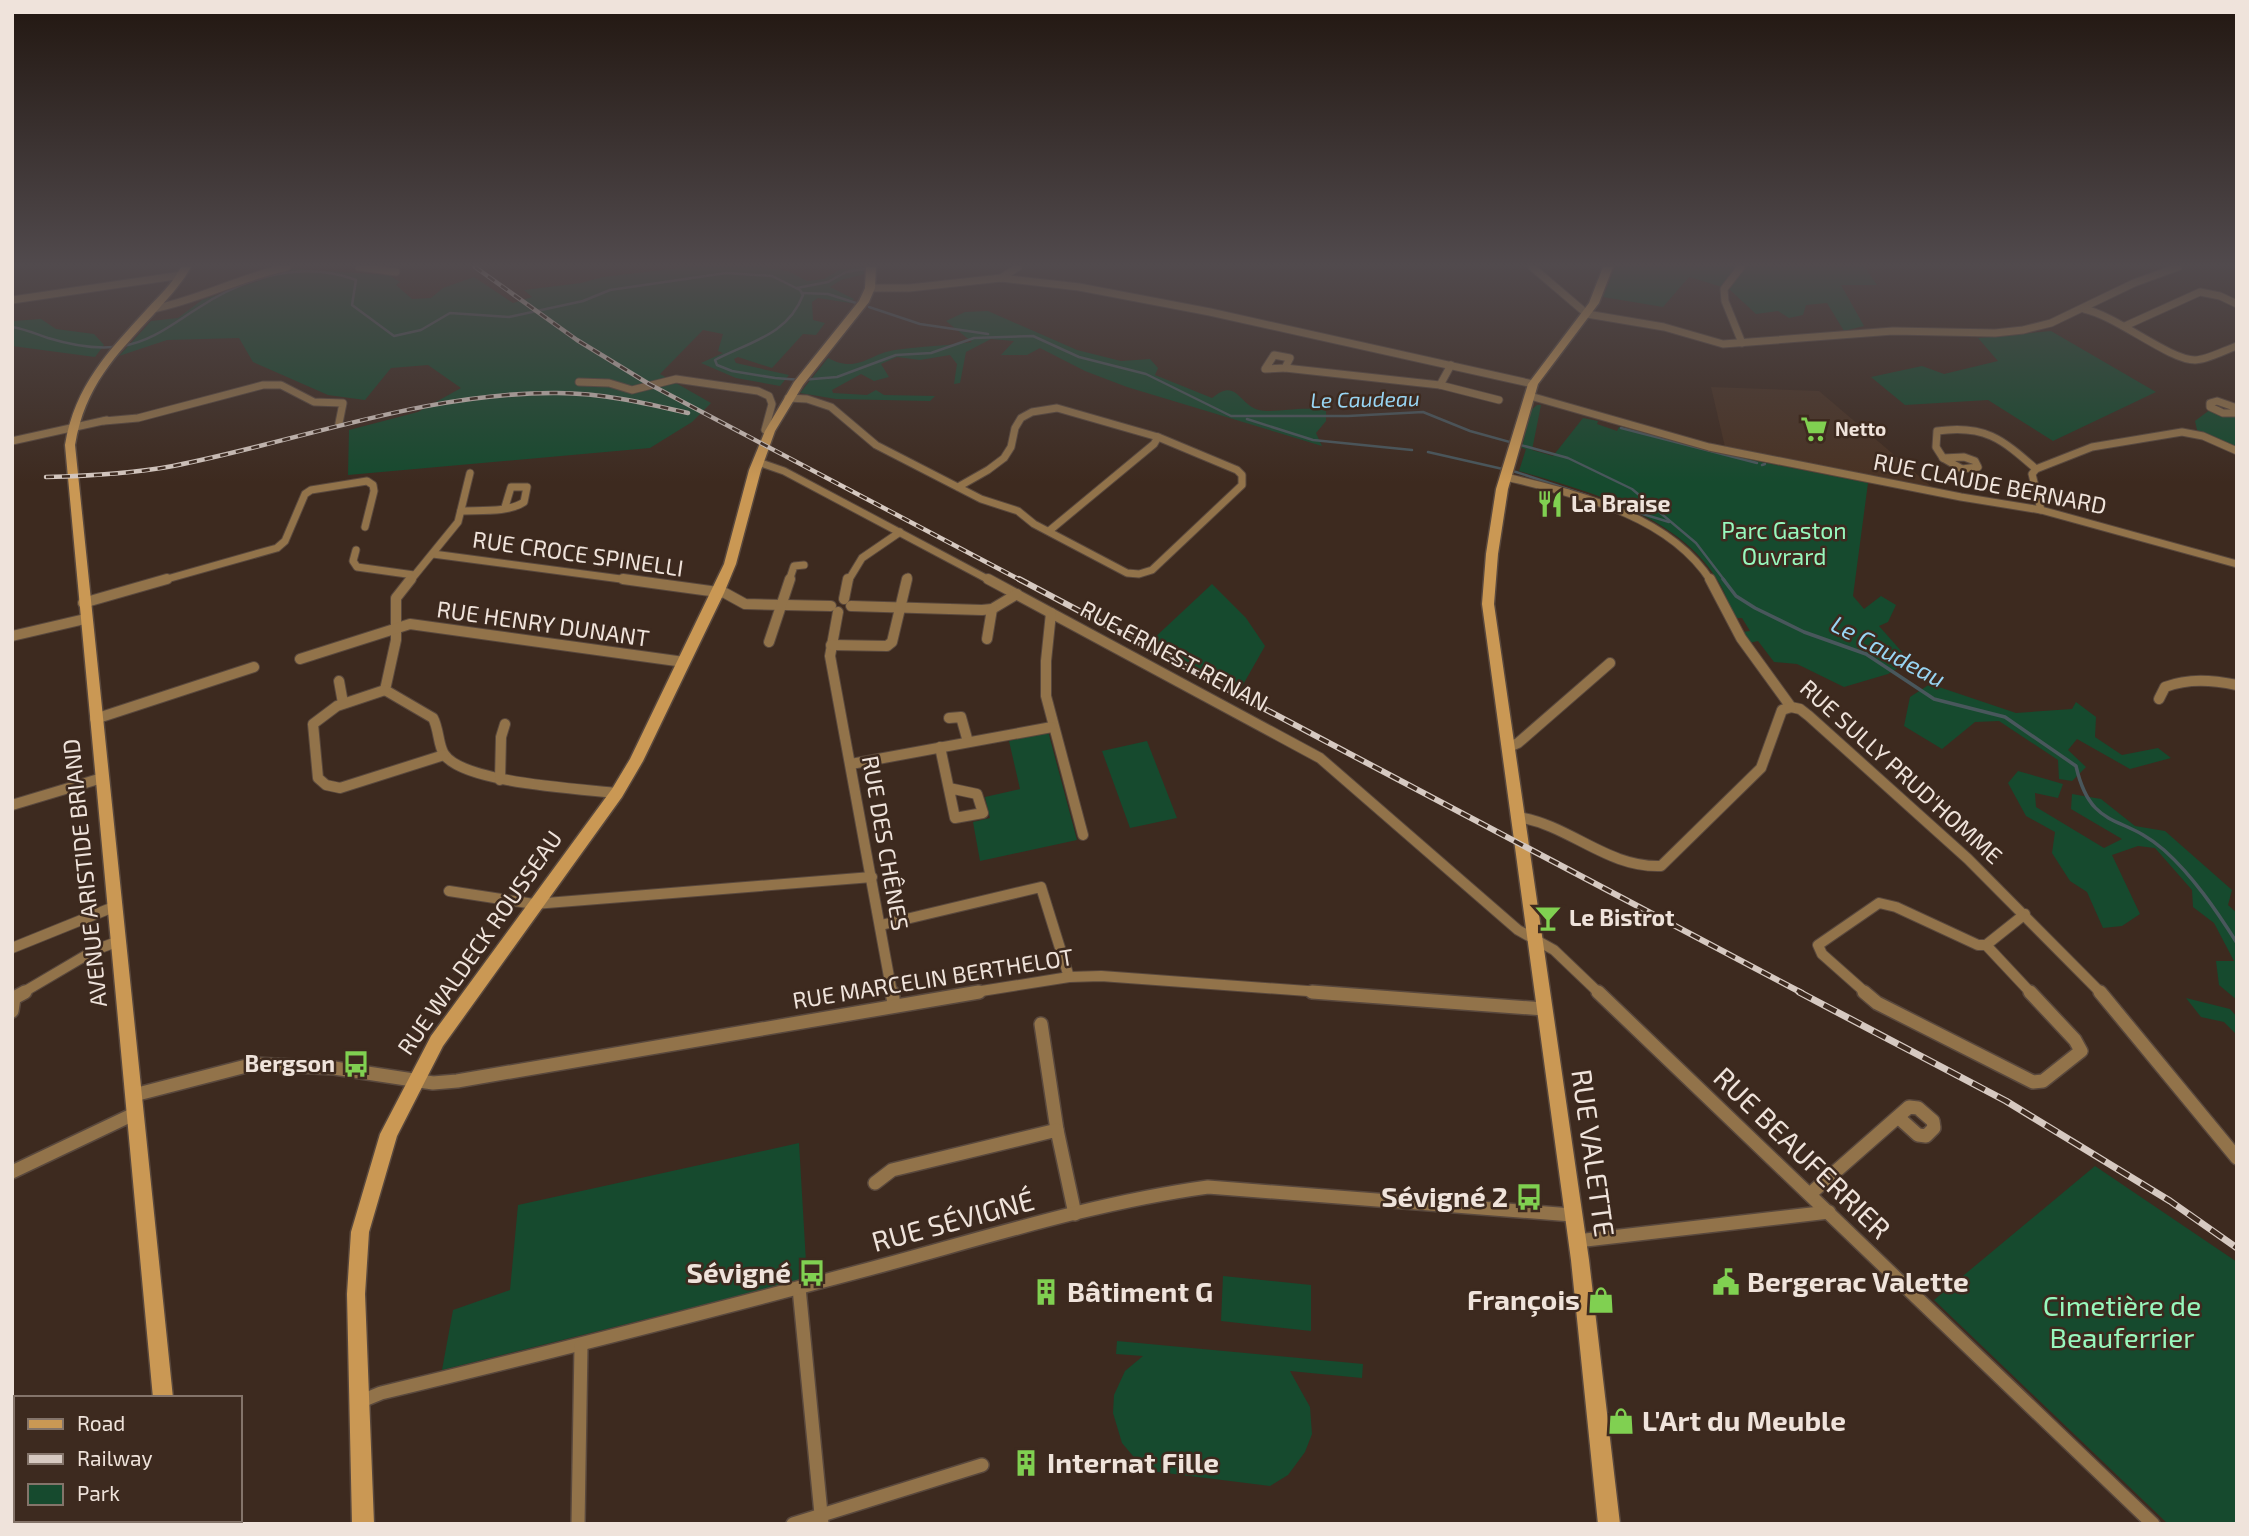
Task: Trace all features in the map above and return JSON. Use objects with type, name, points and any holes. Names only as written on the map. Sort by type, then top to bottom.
[{"type":"main road","name":"AVENUE ARISTIDE BRIAND","points":[[125,339],[93,375],[81,399],[72,429],[70,466],[163,1396]]},
{"type":"main road","name":"RUE WALDECK ROUSSEAU","points":[[363,1524],[356,1294],[360,1232],[389,1134],[437,1041],[617,793],[718,593],[730,564],[758,462],[770,431],[788,398],[835,339]]},
{"type":"main road","points":[[1532,390],[1569,339]]},
{"type":"main road","name":"RUE VALETTE","points":[[1532,390],[1507,475],[1492,554],[1488,604],[1577,1241],[1611,1524]]},
{"type":"street","name":"RUE CLAUDE BERNARD","points":[[1322,339],[1451,365],[1709,447],[1961,498],[2040,510],[2237,564]]},
{"type":"street","points":[[1705,339],[1723,344],[1797,339]]},
{"type":"street","points":[[1740,339],[1742,343]]},
{"type":"street","points":[[2148,339],[2179,356],[2195,360],[2237,346]]},
{"type":"street","points":[[1440,385],[1451,365]]},
{"type":"street","points":[[1285,368],[1440,385],[1499,400]]},
{"type":"street","points":[[579,382],[609,383],[632,390],[676,379],[758,391],[769,396],[772,404],[764,425],[765,430],[770,431]]},
{"type":"street","points":[[12,441],[104,421],[138,418],[263,385],[281,385],[314,402],[343,403],[339,423]]},
{"type":"street","points":[[788,398],[821,401],[839,410],[860,436],[981,499],[1018,510],[1034,524],[1127,573],[1146,573],[1242,485],[1242,474],[1158,437],[1057,408],[1037,411],[1021,419],[1015,428],[1016,438],[1012,448],[1004,458],[958,487]]},
{"type":"street","points":[[1943,458],[1935,442],[1937,431],[1972,426],[2008,445],[2036,469]]},
{"type":"street","points":[[2040,510],[2032,474],[2036,469],[2092,447],[2182,432],[2203,436],[2237,451]]},
{"type":"street","points":[[1049,531],[1154,444],[1158,437]]},
{"type":"street","name":"RUE ERNEST RENAN","points":[[758,462],[784,471],[900,532],[1284,736],[1320,758],[1518,930],[1535,939]]},
{"type":"street","points":[[385,690],[396,646],[397,628],[393,613],[396,598],[456,527],[470,473]]},
{"type":"street","name":"RUE SULLY PRUD'HOMME","points":[[1507,475],[1556,490],[1649,525],[1675,540],[1711,580],[1739,635],[1791,707],[1800,709],[1809,716],[2025,914],[2118,1012],[2237,1158]]},
{"type":"street","points":[[83,603],[277,548],[285,541],[305,494],[311,490],[367,481],[373,485],[374,491],[365,527]]},
{"type":"street","points":[[461,512],[505,507]]},
{"type":"street","points":[[848,602],[849,572],[856,563],[900,532]]},
{"type":"street","points":[[356,550],[353,561],[357,567],[414,575]]},
{"type":"street","name":"RUE CROCE SPINELLI","points":[[433,554],[724,593],[745,604],[834,609]]},
{"type":"street","points":[[769,642],[794,566],[804,565]]},
{"type":"street","points":[[831,645],[887,646],[892,642],[908,577]]},
{"type":"street","points":[[834,609],[835,600],[900,607],[992,609],[1017,594]]},
{"type":"street","name":"RUE DES CHÊNES","points":[[834,609],[830,656],[894,1004]]},
{"type":"street","points":[[987,639],[992,609]]},
{"type":"street","points":[[1051,613],[1046,661],[1046,696],[1052,727],[1083,835]]},
{"type":"street","points":[[12,636],[85,619]]},
{"type":"street","name":"RUE HENRY DUNANT","points":[[300,659],[410,624],[684,663]]},
{"type":"street","points":[[1508,747],[1518,743],[1610,663]]},
{"type":"street","points":[[95,719],[254,667]]},
{"type":"street","points":[[2159,699],[2165,687],[2183,680],[2213,680],[2237,685]]},
{"type":"street","points":[[339,681],[344,703]]},
{"type":"street","points":[[385,690],[344,703],[321,714],[313,723],[318,778],[326,785],[340,788],[444,755]]},
{"type":"street","points":[[385,690],[404,703],[421,708],[433,718],[444,755],[462,767],[500,780],[617,793]]},
{"type":"street","points":[[1518,817],[1540,820],[1628,865],[1645,868],[1661,866],[1761,768],[1782,709],[1791,707]]},
{"type":"street","points":[[949,718],[961,717],[968,742]]},
{"type":"street","points":[[500,780],[500,732],[505,724]]},
{"type":"street","points":[[851,764],[1052,727]]},
{"type":"street","points":[[940,747],[949,788]]},
{"type":"street","points":[[12,805],[102,778]]},
{"type":"street","points":[[449,891],[534,904],[872,877]]},
{"type":"street","points":[[881,925],[1041,887],[1069,976]]},
{"type":"street","points":[[1986,945],[2075,1040],[2081,1051],[2043,1081],[2033,1082],[1877,1003],[1822,954],[1818,946],[1879,903],[1896,907],[1978,945],[1986,945],[2025,914]]},
{"type":"street","points":[[12,948],[116,906]]},
{"type":"street","name":"RUE BEAUFERRIER","points":[[1535,939],[1554,950],[2153,1524]]},
{"type":"street","points":[[12,1011],[13,998],[95,950],[119,941]]},
{"type":"street","name":"RUE MARCELIN BERTHELOT","points":[[12,1172],[135,1104],[254,1064],[334,1068],[433,1083],[457,1081],[1069,976],[1101,976],[1544,1009]]},
{"type":"street","points":[[1041,1024],[1056,1130],[1076,1214]]},
{"type":"street","points":[[1810,1194],[1898,1117]]},
{"type":"street","points":[[875,1182],[892,1170],[1056,1130]]},
{"type":"street","name":"RUE SÉVIGNÉ","points":[[358,1402],[381,1393],[582,1346],[1170,1191],[1208,1187],[1572,1215]]},
{"type":"street","points":[[1577,1241],[1829,1212]]},
{"type":"street","points":[[799,1288],[822,1519]]},
{"type":"street","points":[[578,1524],[582,1346]]},
{"type":"street","points":[[793,1524],[822,1519],[982,1465]]},
{"type":"shaded area","points":[[1711,387],[1819,391],[1933,488],[1725,447]]},
{"type":"green space","points":[[12,339],[98,339],[104,345],[95,357],[12,346]]},
{"type":"green space","points":[[135,339],[215,339],[167,340],[119,356]]},
{"type":"green space","points":[[239,339],[695,339],[660,374],[711,403],[692,422],[650,448],[348,475],[349,430],[418,412],[461,388],[428,365],[391,368],[365,400],[328,395],[253,362]]},
{"type":"green space","points":[[722,339],[799,339],[772,368],[738,357],[734,359],[736,363],[789,375],[780,386],[736,378],[701,363],[723,353],[718,351]]},
{"type":"green space","points":[[968,339],[1051,339],[1077,350],[1121,361],[1150,359],[1158,368],[1155,375],[1212,398],[1227,390],[1259,410],[1326,411],[1326,421],[1316,433],[1322,446],[1127,387],[1085,371],[1040,348],[1027,355],[1001,355],[1014,341],[991,339],[966,352],[960,383],[954,384],[957,364],[950,355],[920,360],[897,357],[881,364],[889,377],[874,381],[861,374],[832,390],[833,393],[867,395],[876,390],[884,395],[935,396],[930,401],[836,399],[800,393],[828,358],[855,364],[895,350],[972,342]]},
{"type":"green space","points":[[1979,339],[2064,339],[2156,392],[2053,441],[1988,400],[1905,405],[1871,377],[1922,366],[1944,374],[1998,361]]},
{"type":"green space","name":"Parc Gaston Ouvrard","points":[[1541,405],[1532,450],[1553,456],[1583,418],[1598,421],[1597,424],[1617,431],[1619,427],[1761,462],[1868,483],[1853,596],[1864,609],[1881,596],[1896,605],[1888,622],[1879,626],[1910,661],[1888,674],[1844,687],[1797,664],[1774,662],[1758,641],[1749,643],[1742,632],[1750,631],[1742,618],[1734,618],[1720,584],[1703,560],[1682,540],[1658,523],[1603,498],[1519,471],[1526,449],[1522,448],[1530,411]]},
{"type":"green space","points":[[2211,409],[2237,415],[2237,448],[2197,430],[2195,421]]},
{"type":"green space","points":[[1212,584],[1246,618],[1265,646],[1240,690],[1150,642]]},
{"type":"green space","points":[[1930,684],[2016,713],[2072,709],[2076,702],[2096,717],[2095,737],[2122,755],[2158,748],[2171,758],[2130,769],[2077,739],[2068,750],[2086,767],[2072,781],[2059,779],[2058,760],[1999,721],[1975,722],[1942,749],[1904,726],[1910,697]]},
{"type":"green space","points":[[1048,731],[1077,840],[980,861],[973,822],[990,818],[985,797],[1020,789],[1009,741]]},
{"type":"green space","points":[[1147,741],[1177,818],[1130,828],[1102,751]]},
{"type":"green space","points":[[2018,771],[2063,784],[2058,798],[2035,793],[2036,807],[2104,848],[2122,839],[2071,809],[2072,794],[2101,799],[2135,826],[2165,831],[2232,890],[2228,905],[2237,913],[2237,1000],[2219,985],[2216,961],[2234,961],[2214,923],[2193,907],[2192,890],[2155,848],[2138,846],[2112,855],[2140,914],[2122,926],[2103,928],[2087,892],[2070,881],[2052,853],[2055,832],[2026,816],[2008,783]]},
{"type":"green space","points":[[2186,998],[2230,1009],[2237,1017],[2237,1035],[2224,1022],[2201,1017]]},
{"type":"green space","points":[[799,1143],[807,1279],[442,1370],[453,1310],[510,1290],[518,1205]]},
{"type":"green space","name":"Cimetière de Beauferrier","points":[[2095,1166],[2237,1262],[2237,1524],[2168,1524],[1934,1300]]},
{"type":"green space","points":[[1223,1276],[1311,1285],[1311,1331],[1221,1321]]},
{"type":"green space","points":[[1117,1341],[1363,1364],[1362,1378],[1290,1371],[1310,1407],[1312,1434],[1305,1452],[1288,1475],[1270,1486],[1150,1471],[1122,1443],[1113,1413],[1114,1395],[1125,1371],[1143,1356],[1116,1354]]},
{"type":"waterway","name":"Le Caudeau","points":[[50,339],[94,347],[122,346],[146,339]]},
{"type":"waterway","name":"Le Caudeau","points":[[761,339],[715,360],[717,365],[732,371],[775,378],[801,380],[837,377],[896,355],[931,353],[972,339]]},
{"type":"waterway","name":"Le Caudeau","points":[[1039,339],[1079,357],[1146,374],[1231,416],[1348,416],[1423,412],[1470,431],[1568,458],[1632,489],[1696,543],[1725,581]]},
{"type":"waterway","name":"Le Caudeau","points":[[1247,419],[1313,440],[1412,450]]},
{"type":"waterway","points":[[1621,428],[1757,463]]},
{"type":"waterway","name":"Le Caudeau","points":[[1428,452],[1516,472],[1589,496]]},
{"type":"waterway","name":"Le Caudeau","points":[[1620,507],[1669,522]]},
{"type":"waterway","name":"Le Caudeau","points":[[1723,579],[1736,596],[1755,608],[1804,632],[1866,654],[1934,699],[2005,717],[2076,766],[2090,802],[2110,819],[2149,838],[2175,860],[2204,894],[2237,943]]},
{"type":"railway","points":[[575,339],[649,384],[1022,581]]},
{"type":"railway","points":[[46,477],[110,474],[173,466],[411,409],[508,395],[590,395],[640,402],[688,413]]},
{"type":"railway","points":[[1019,579],[1802,993]]},
{"type":"railway","points":[[1799,992],[2006,1101],[2170,1201],[2237,1248]]},
{"type":"place","name":"Netto","points":[[1814,429]]},
{"type":"place","name":"La Braise","points":[[1550,504]]},
{"type":"place","name":"Le Bistrot","points":[[1548,918]]},
{"type":"place","name":"Bergson","points":[[356,1064]]},
{"type":"place","name":"Sévigné 2","points":[[1529,1197]]},
{"type":"place","name":"Sévigné","points":[[812,1273]]},
{"type":"place","name":"Bergerac Valette","points":[[1726,1282]]},
{"type":"place","name":"Bâtiment G","points":[[1046,1292]]},
{"type":"place","name":"François","points":[[1601,1300]]},
{"type":"place","name":"L'Art du Meuble","points":[[1621,1421]]},
{"type":"place","name":"Internat Fille","points":[[1026,1463]]}]
